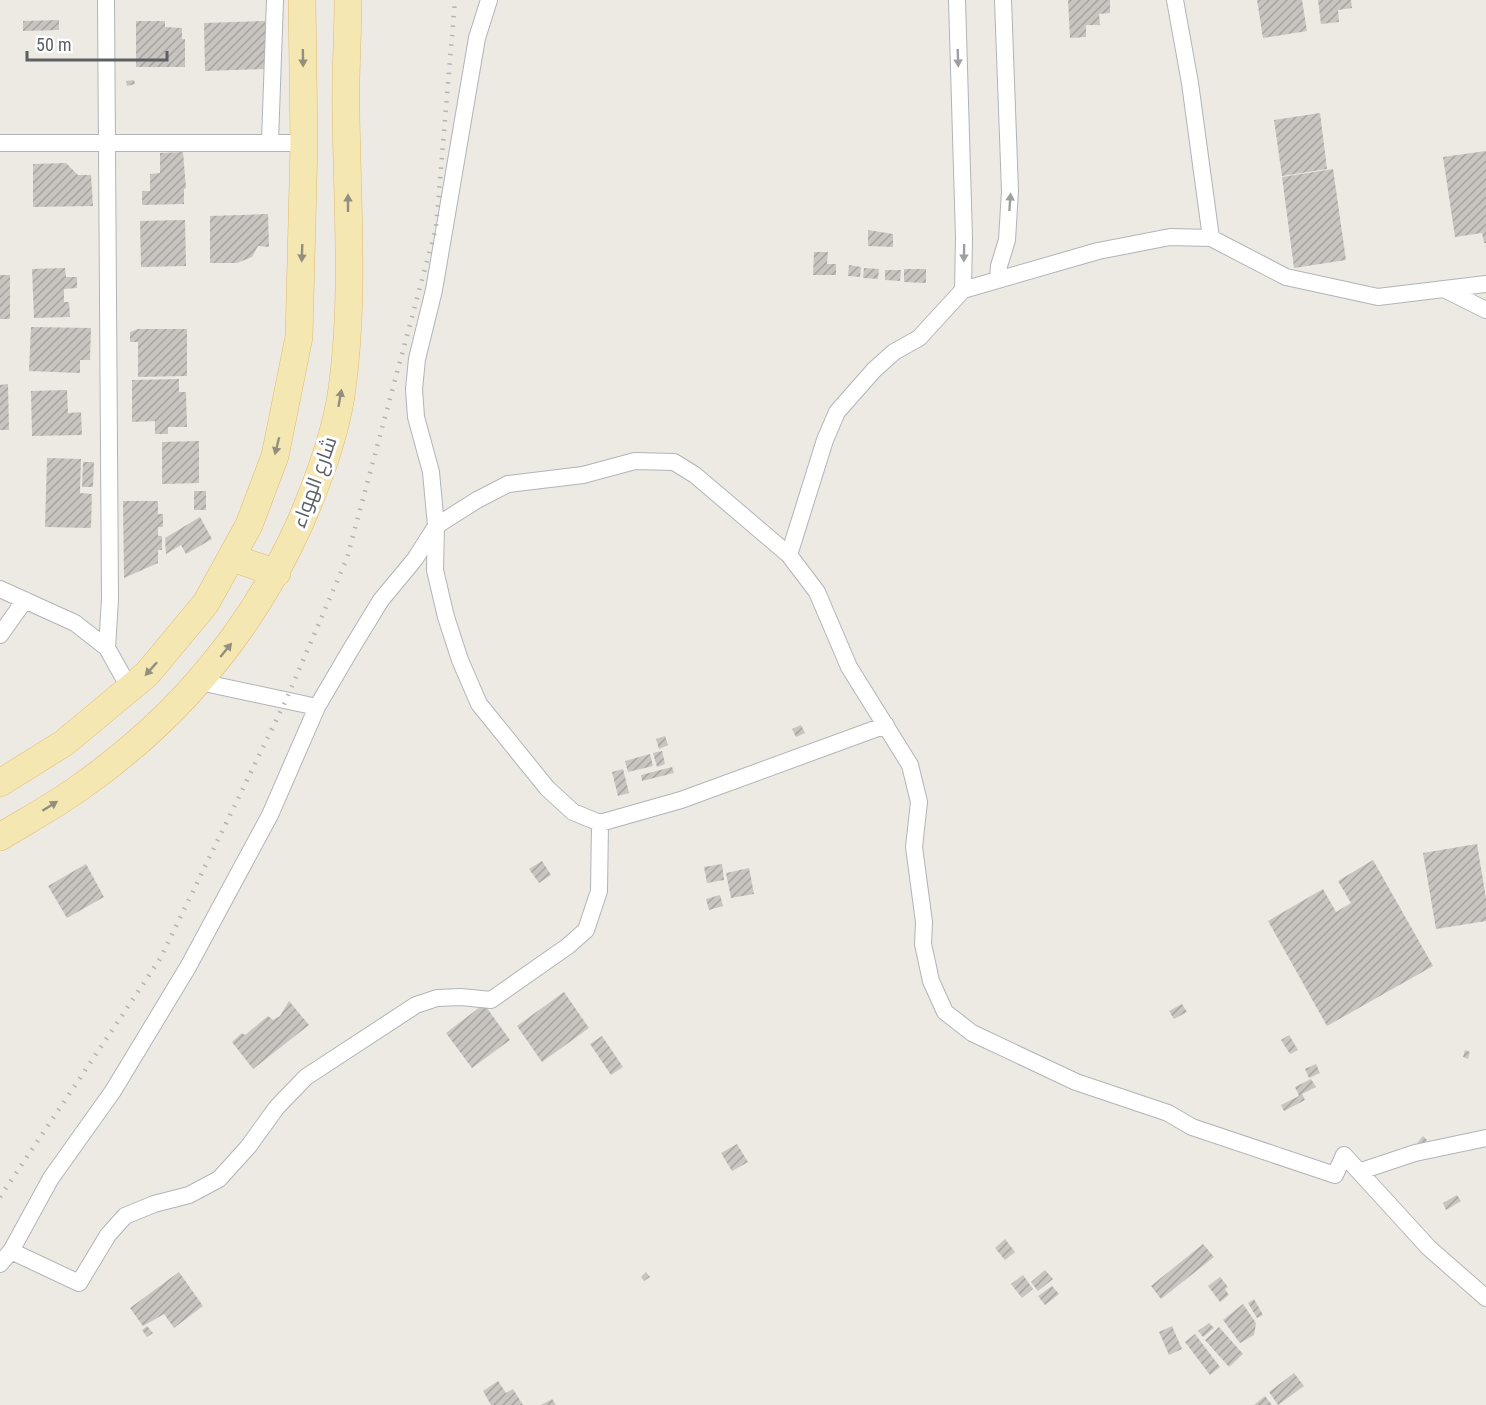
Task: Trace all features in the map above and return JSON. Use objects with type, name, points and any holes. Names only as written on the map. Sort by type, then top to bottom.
[{"type":"main road","points":[[0,783],[64,743],[147,674],[206,603],[249,525],[274,456],[289,395],[299,337],[304,143],[302,0]]},
{"type":"main road","name":"شارع الهواء","points":[[0,837],[79,788],[122,754],[200,682],[234,640],[277,573],[316,486],[341,397],[349,282],[346,112],[348,0]]},
{"type":"main road","points":[[232,558],[277,573]]},
{"type":"street","points":[[106,0],[110,599],[107,648]]},
{"type":"street","points":[[270,141],[275,0]]},
{"type":"street","points":[[489,0],[477,38],[434,290],[417,359],[414,389],[416,417],[431,472],[436,526],[435,570],[446,617],[460,660],[479,704],[547,788],[573,812],[600,823],[681,800],[886,725]]},
{"type":"street","points":[[957,0],[964,238],[963,290]]},
{"type":"street","points":[[998,280],[999,266],[1007,240],[1010,191],[1004,0]]},
{"type":"street","points":[[1175,0],[1190,83],[1211,238]]},
{"type":"street","points":[[0,143],[270,141],[304,143]]},
{"type":"street","points":[[789,555],[821,450],[837,412],[874,370],[894,352],[919,338],[963,290],[1098,251],[1170,237],[1211,238],[1286,277],[1378,297],[1486,284]]},
{"type":"street","points":[[1446,290],[1486,310]]},
{"type":"street","points":[[0,1264],[11,1251],[51,1178],[113,1091],[188,967],[270,815],[317,707],[381,600],[415,559],[436,526],[508,484],[583,475],[635,461],[655,460],[674,462],[695,475],[789,555],[817,592],[849,667],[910,765],[919,802],[914,847],[924,922],[923,944],[931,981],[945,1012],[972,1033],[1077,1082],[1168,1113],[1192,1127],[1335,1175],[1344,1155],[1430,1248],[1486,1298]]},
{"type":"street","points":[[0,589],[75,623],[107,648],[130,689]]},
{"type":"street","points":[[0,635],[25,600]]},
{"type":"street","points":[[200,682],[317,707]]},
{"type":"street","points":[[11,1251],[79,1283],[108,1234],[125,1216],[154,1204],[189,1195],[219,1179],[248,1147],[277,1107],[306,1077],[416,1005],[437,998],[460,997],[491,1000],[568,946],[586,930],[594,915],[599,891],[600,823]]},
{"type":"street","points":[[1360,1171],[1415,1153],[1486,1138]]},
{"type":"building","points":[[1068,0],[1110,0],[1110,13],[1099,14],[1100,25],[1086,25],[1086,37],[1070,38]]},
{"type":"building","points":[[1257,0],[1302,0],[1307,31],[1263,38]]},
{"type":"building","points":[[1318,0],[1351,0],[1352,8],[1338,10],[1339,22],[1321,24]]},
{"type":"building","points":[[59,20],[59,30],[23,31],[23,21]]},
{"type":"building","points":[[136,21],[165,21],[165,27],[182,28],[182,39],[185,39],[185,67],[136,67]]},
{"type":"building","points":[[265,21],[266,69],[205,71],[204,23]]},
{"type":"building","points":[[134,80],[135,84],[127,86],[126,81]]},
{"type":"building","points":[[1320,113],[1327,169],[1282,176],[1274,120]]},
{"type":"building","points":[[1486,151],[1486,243],[1484,243],[1482,233],[1455,237],[1443,157]]},
{"type":"building","points":[[183,152],[186,188],[184,189],[184,204],[142,205],[142,191],[150,191],[150,174],[160,173],[160,153]]},
{"type":"building","points":[[66,163],[78,175],[91,175],[93,206],[33,207],[33,164]]},
{"type":"building","points":[[1333,169],[1346,260],[1294,268],[1282,177]]},
{"type":"building","points":[[268,214],[269,247],[258,246],[252,257],[237,263],[210,263],[210,216]]},
{"type":"building","points":[[185,220],[186,266],[141,267],[140,221]]},
{"type":"building","points":[[868,230],[893,234],[893,247],[868,246]]},
{"type":"building","points":[[814,252],[828,252],[827,264],[836,264],[836,275],[813,275]]},
{"type":"building","points":[[849,265],[861,267],[860,277],[848,276]]},
{"type":"building","points":[[65,268],[66,277],[77,277],[77,288],[64,289],[64,302],[69,302],[70,317],[34,318],[32,269]]},
{"type":"building","points":[[864,268],[879,269],[878,279],[863,278]]},
{"type":"building","points":[[904,269],[926,269],[926,283],[904,282]]},
{"type":"building","points":[[885,270],[901,270],[900,281],[885,280]]},
{"type":"building","points":[[0,275],[10,275],[10,319],[0,319]]},
{"type":"building","points":[[31,327],[91,328],[90,360],[80,360],[80,373],[29,371]]},
{"type":"building","points":[[138,329],[187,329],[187,376],[138,377],[138,342],[130,342],[130,332]]},
{"type":"building","points":[[179,379],[179,392],[186,392],[187,427],[168,427],[168,434],[155,434],[155,421],[132,422],[132,380]]},
{"type":"building","points":[[8,384],[9,430],[0,430],[0,385]]},
{"type":"building","points":[[67,390],[68,413],[81,412],[82,435],[32,436],[31,391]]},
{"type":"building","points":[[199,441],[199,483],[162,484],[162,442]]},
{"type":"building","points":[[47,458],[81,459],[80,493],[92,494],[91,528],[45,527]]},
{"type":"building","points":[[83,462],[94,462],[93,487],[82,487]]},
{"type":"building","points":[[194,491],[206,491],[206,510],[194,510]]},
{"type":"building","points":[[123,501],[158,501],[158,514],[163,514],[163,527],[158,527],[158,536],[162,536],[162,550],[158,550],[158,563],[124,578]]},
{"type":"building","points":[[200,517],[212,539],[186,554],[181,545],[166,554],[165,538]]},
{"type":"building","points":[[801,725],[805,733],[796,737],[792,729]]},
{"type":"building","points":[[665,736],[668,745],[659,749],[656,739]]},
{"type":"building","points":[[662,751],[665,764],[657,767],[653,753]]},
{"type":"building","points":[[650,754],[653,766],[628,772],[625,761]]},
{"type":"building","points":[[672,767],[674,773],[642,781],[641,775]]},
{"type":"building","points":[[623,769],[629,793],[618,796],[612,772]]},
{"type":"building","points":[[1477,844],[1486,898],[1486,921],[1436,929],[1423,853]]},
{"type":"building","points":[[1373,860],[1433,966],[1327,1026],[1268,921],[1323,889],[1336,912],[1351,903],[1338,881]]},
{"type":"building","points":[[542,861],[551,875],[539,883],[529,869]]},
{"type":"building","points":[[86,864],[104,897],[67,918],[48,886]]},
{"type":"building","points":[[722,864],[724,880],[707,883],[704,867]]},
{"type":"building","points":[[749,868],[754,894],[731,898],[726,873]]},
{"type":"building","points":[[720,895],[723,906],[709,910],[706,899]]},
{"type":"building","points":[[564,992],[589,1028],[542,1062],[517,1026]]},
{"type":"building","points":[[289,1001],[309,1025],[253,1069],[232,1042],[242,1033],[245,1035],[268,1016],[273,1020],[280,1016]]},
{"type":"building","points":[[484,1004],[510,1040],[472,1068],[446,1033]]},
{"type":"building","points":[[1182,1004],[1187,1012],[1174,1019],[1169,1011]]},
{"type":"building","points":[[1289,1035],[1298,1050],[1290,1054],[1281,1040]]},
{"type":"building","points":[[602,1036],[623,1067],[611,1075],[590,1044]]},
{"type":"building","points":[[1465,1050],[1470,1052],[1468,1059],[1463,1057]]},
{"type":"building","points":[[1316,1064],[1320,1073],[1309,1078],[1305,1069]]},
{"type":"building","points":[[1311,1079],[1316,1087],[1302,1094],[1305,1100],[1284,1111],[1281,1105],[1299,1096],[1295,1087]]},
{"type":"building","points":[[1423,1136],[1427,1140],[1420,1149],[1415,1146]]},
{"type":"building","points":[[737,1144],[748,1162],[732,1171],[721,1153]]},
{"type":"building","points":[[1457,1195],[1461,1201],[1446,1210],[1443,1203]]},
{"type":"building","points":[[1005,1239],[1015,1252],[1005,1260],[995,1248]]},
{"type":"building","points":[[1203,1244],[1214,1257],[1161,1299],[1151,1286]]},
{"type":"building","points":[[1045,1270],[1053,1279],[1038,1291],[1031,1282]]},
{"type":"building","points":[[179,1272],[203,1306],[174,1328],[164,1314],[143,1326],[130,1308]]},
{"type":"building","points":[[646,1272],[650,1277],[644,1281],[641,1277]]},
{"type":"building","points":[[1023,1275],[1033,1289],[1022,1298],[1011,1284]]},
{"type":"building","points":[[1220,1277],[1228,1287],[1225,1289],[1229,1295],[1220,1302],[1208,1286]]},
{"type":"building","points":[[1052,1286],[1059,1294],[1045,1305],[1038,1296]]},
{"type":"building","points":[[1254,1299],[1263,1315],[1257,1318],[1248,1303]]},
{"type":"building","points":[[1243,1304],[1256,1323],[1254,1335],[1240,1343],[1223,1320]]},
{"type":"building","points":[[1209,1323],[1214,1328],[1203,1337],[1198,1331]]},
{"type":"building","points":[[147,1326],[153,1333],[147,1337],[142,1330]]},
{"type":"building","points":[[1172,1326],[1182,1349],[1169,1355],[1159,1332]]},
{"type":"building","points":[[1219,1327],[1243,1354],[1229,1367],[1205,1340]]},
{"type":"building","points":[[1195,1334],[1220,1367],[1210,1375],[1185,1342]]},
{"type":"building","points":[[1294,1373],[1304,1386],[1278,1405],[1269,1392]]},
{"type":"building","points":[[498,1381],[506,1393],[513,1389],[523,1405],[491,1405],[483,1391]]},
{"type":"building","points":[[1265,1396],[1272,1405],[1254,1405]]},
{"type":"building","points":[[552,1399],[556,1405],[541,1405]]},
{"type":"railway","points":[[0,1197],[160,959],[286,700],[347,558],[436,228],[455,0]]}]
